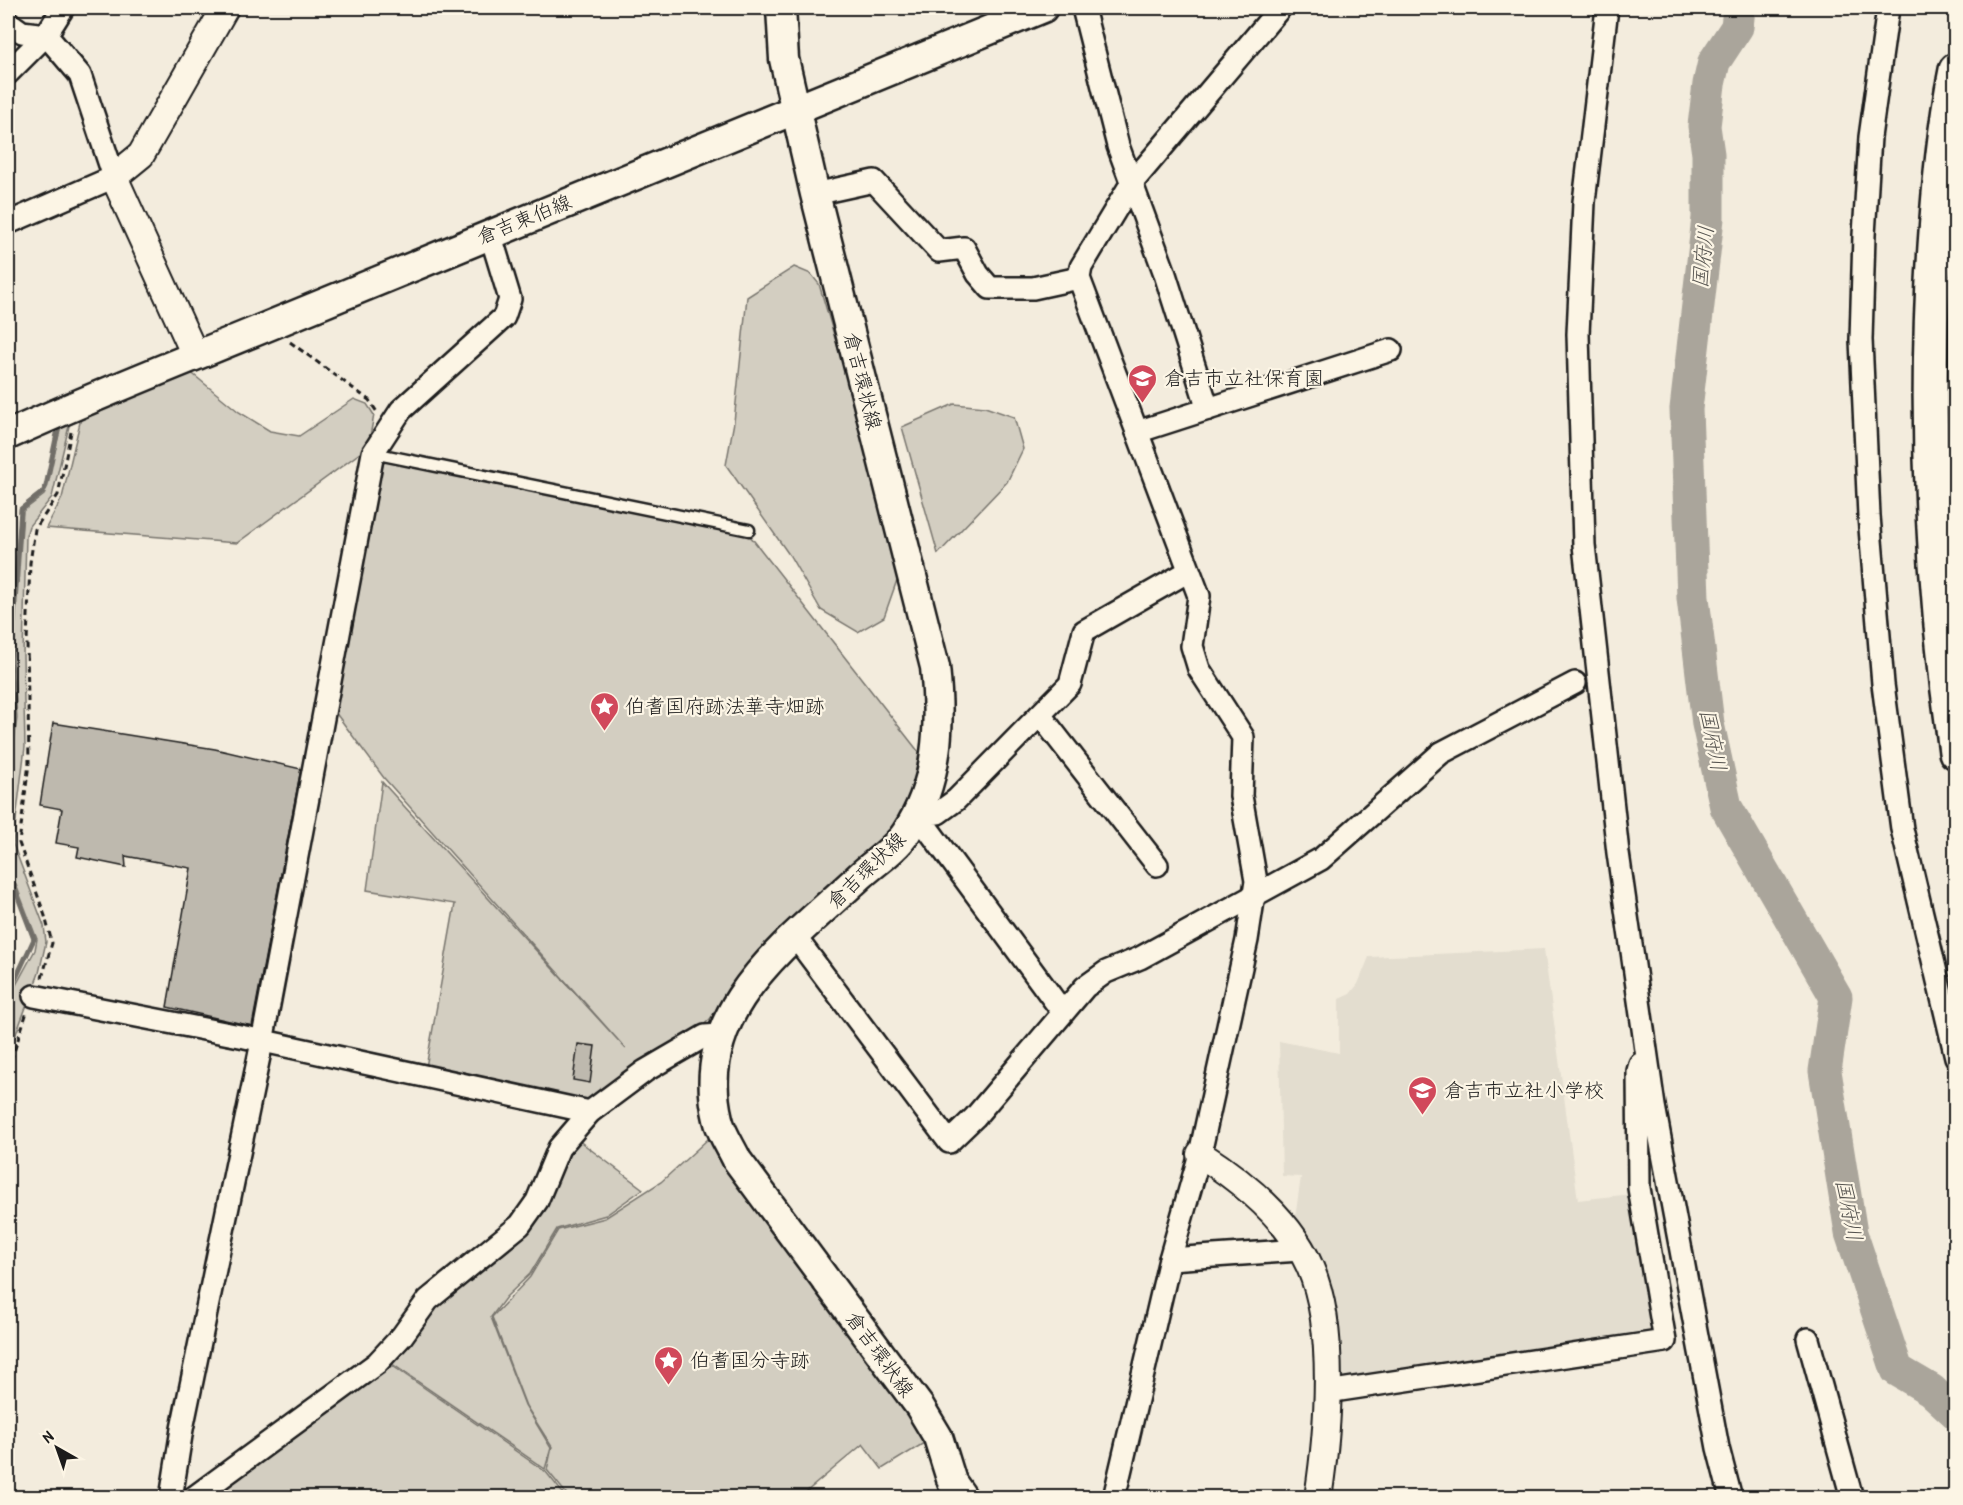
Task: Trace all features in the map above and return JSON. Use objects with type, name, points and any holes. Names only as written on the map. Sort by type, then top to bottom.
[{"type":"highway","points":[[1956,70],[1939,198],[1930,327],[1929,454],[1942,651],[1956,752]]},
{"type":"highway","points":[[1956,190],[1947,326],[1945,454],[1956,607]]},
{"type":"main road","name":"倉吉環状線","points":[[781,8],[784,58],[796,112],[935,667],[940,714],[931,780],[917,814],[905,835],[756,974],[731,1010],[721,1035],[712,1066],[713,1090],[718,1121],[737,1160],[920,1407],[938,1437],[952,1482],[963,1497]]},
{"type":"main road","name":"倉吉東伯線","points":[[8,435],[76,404],[490,233],[796,112],[1043,8]]},
{"type":"street","points":[[8,73],[46,35],[63,8]]},
{"type":"street","points":[[8,223],[114,177],[141,154],[225,8]]},
{"type":"street","points":[[1083,8],[1118,146],[1164,271],[1208,409]]},
{"type":"street","points":[[1114,1497],[1170,1259],[1200,1154],[1247,940],[1256,882],[1241,796],[1243,737],[1199,669],[1192,646],[1199,596],[1079,278],[1081,267],[1131,184],[1280,8]]},
{"type":"street","points":[[1608,8],[1584,213],[1578,334],[1584,544],[1618,853],[1646,1044],[1681,1256],[1718,1448],[1731,1497]]},
{"type":"street","points":[[1888,8],[1870,137],[1864,246],[1861,340],[1869,516],[1883,684],[1902,829],[1956,1057]]},
{"type":"street","points":[[8,22],[22,32],[46,35],[80,75],[114,177],[195,356]]},
{"type":"street","points":[[815,194],[874,181],[939,251],[964,248],[978,274],[990,288],[1033,288],[1079,278]]},
{"type":"street","points":[[171,1497],[182,1430],[262,1042],[374,453],[401,410],[504,317],[510,299],[490,233]]},
{"type":"street","points":[[1137,432],[1391,350]]},
{"type":"street","points":[[917,814],[938,813],[956,800],[1070,684],[1084,631],[1189,570]]},
{"type":"street","points":[[802,946],[949,1142],[975,1118],[1062,1011],[1085,987],[1106,972],[1140,958],[1321,859],[1441,753],[1575,683]]},
{"type":"street","points":[[1040,716],[1157,865]]},
{"type":"street","points":[[917,814],[1062,1011]]},
{"type":"street","points":[[34,996],[262,1042],[590,1113]]},
{"type":"street","points":[[193,1497],[377,1363],[402,1336],[428,1300],[519,1225],[537,1201],[560,1148],[590,1113],[645,1071],[705,1036],[721,1035]]},
{"type":"street","points":[[1327,1392],[1665,1341],[1639,1188],[1638,1071],[1646,1044]]},
{"type":"street","points":[[1200,1154],[1256,1196],[1284,1226],[1310,1267],[1324,1318],[1327,1392],[1324,1457],[1318,1497]]},
{"type":"street","points":[[1170,1259],[1300,1250]]},
{"type":"street","points":[[1808,1339],[1852,1497]]},
{"type":"lane","points":[[374,453],[749,530]]},
{"type":"path","points":[[280,321],[289,342],[356,389],[377,409],[374,453]]},
{"type":"path","points":[[8,1070],[44,973],[52,944],[45,916],[19,843],[29,763],[27,641],[30,563],[35,529],[58,495],[76,404]]},
{"type":"path","points":[[590,1497],[595,1494]]},
{"type":"shaded area","points":[[794,267],[811,274],[819,284],[902,566],[884,617],[858,632],[821,610],[790,556],[726,465],[734,422],[747,297]]},
{"type":"shaded area","points":[[183,366],[239,412],[270,431],[299,436],[354,399],[367,404],[374,415],[368,447],[237,543],[46,528],[62,498],[81,418]]},
{"type":"shaded area","points":[[954,404],[985,407],[1014,417],[1023,449],[1007,482],[938,554],[902,427]]},
{"type":"shaded area","points":[[69,426],[52,497],[29,526],[26,536],[23,655],[25,747],[13,844],[44,926],[46,942],[39,973],[8,1055],[8,1000],[35,950],[37,939],[8,864],[8,790],[17,718],[13,659],[23,511],[44,495],[61,427]]},
{"type":"shaded area","points":[[387,460],[747,532],[925,760],[913,801],[865,860],[747,973],[710,1019],[696,1032],[595,1106],[425,1073],[455,904],[367,890],[382,782],[626,1049],[384,778],[332,708],[383,464]]},
{"type":"shaded area","name":"倉吉市立社小学校","points":[[1544,949],[1578,1200],[1632,1194],[1659,1334],[1335,1386],[1294,1225],[1301,1177],[1282,1176],[1279,1041],[1339,1053],[1339,999],[1350,994],[1358,984],[1369,957]]},
{"type":"shaded area","points":[[574,1137],[643,1189],[606,1215],[557,1229],[530,1274],[506,1297],[491,1317],[525,1405],[551,1448],[545,1469],[385,1359],[432,1301],[510,1238]]},
{"type":"shaded area","points":[[708,1139],[803,1265],[929,1440],[882,1469],[863,1444],[800,1497],[569,1497],[547,1470],[552,1447],[526,1406],[492,1317],[530,1277],[558,1230],[605,1218],[661,1182]]},
{"type":"shaded area","points":[[384,1360],[546,1472],[566,1497],[201,1498]]},
{"type":"building","points":[[53,723],[215,749],[301,769],[252,1026],[167,1007],[191,868],[125,856],[126,867],[77,857],[79,847],[56,843],[62,809],[40,805]]},
{"type":"building","points":[[578,1044],[595,1046],[590,1083],[573,1080]]},
{"type":"waterway","name":"国府川","points":[[1739,8],[1737,27],[1714,62],[1709,84],[1704,126],[1708,154],[1708,218],[1686,409],[1693,598],[1708,724],[1726,807],[1836,997],[1825,1071],[1851,1233],[1897,1370],[1931,1390],[1956,1413]]},
{"type":"waterway","points":[[8,766],[14,718],[10,660],[21,509],[43,492],[46,486],[58,429]]},
{"type":"waterway","points":[[8,871],[34,939],[8,995]]},
{"type":"place","name":"倉吉市立社保育園","points":[[1143,404]]},
{"type":"place","name":"伯耆国府跡法華寺畑跡","points":[[604,732]]},
{"type":"place","name":"倉吉市立社小学校","points":[[1423,1116]]},
{"type":"place","name":"伯耆国分寺跡","points":[[669,1386]]}]
